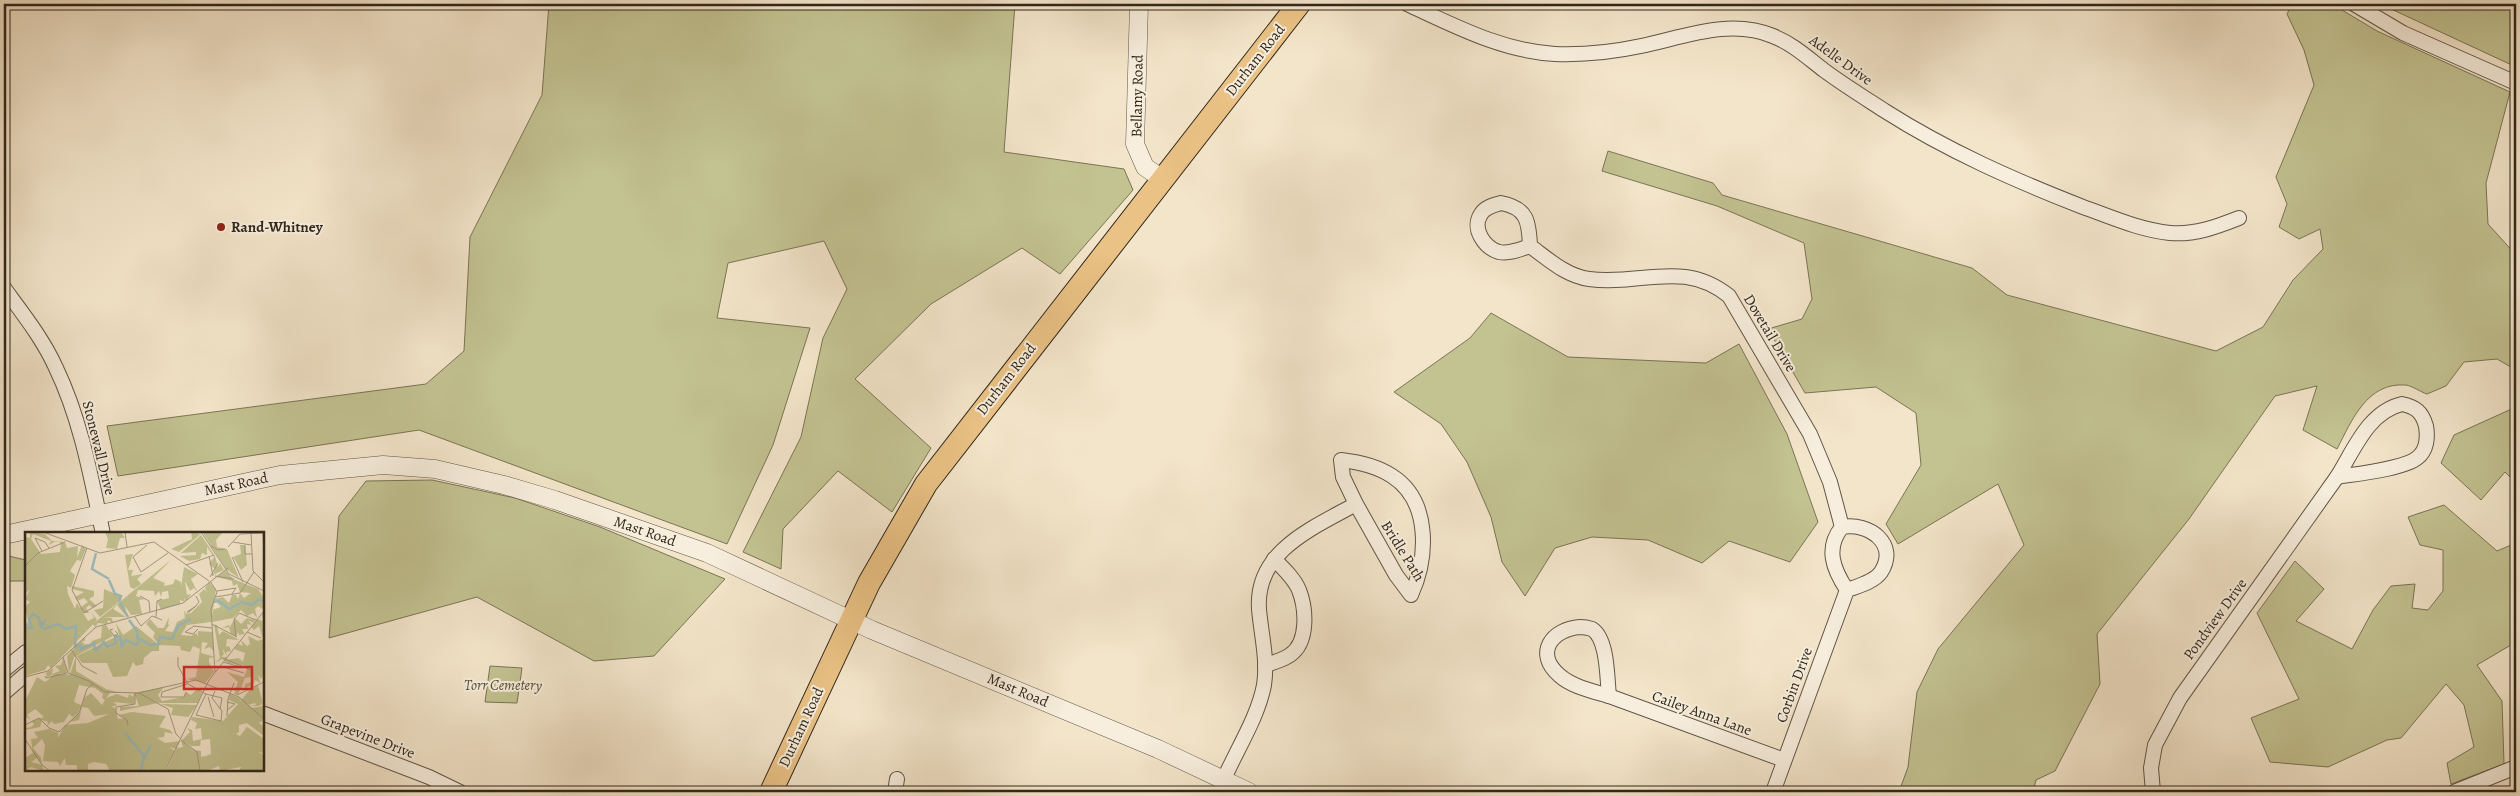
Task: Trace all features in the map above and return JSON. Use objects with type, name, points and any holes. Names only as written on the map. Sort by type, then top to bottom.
[{"type":"main road","name":"Durham Road","points":[[771,792],[851,619],[897,531],[926,484],[1161,178],[1299,4]]},
{"type":"street","name":"Bellamy Road","points":[[1140,4],[1135,144],[1139,157],[1145,167],[1161,178]]},
{"type":"street","name":"Adelle Drive","points":[[1407,4],[1479,37],[1502,45],[1556,54],[1623,49],[1717,29],[1735,27],[1752,30],[1792,45],[1848,87],[1946,147],[2008,178],[2070,202],[2125,222],[2169,233],[2205,231],[2239,218]]},
{"type":"street","points":[[2354,4],[2426,44],[2516,83]]},
{"type":"street","name":"Dovetail Drive","points":[[1530,246],[1560,269],[1589,279],[1679,275],[1698,278],[1715,285],[1729,296],[1810,434],[1830,482],[1842,527]]},
{"type":"street","name":"Stonewall Drive","points":[[4,288],[41,340],[56,367],[71,401],[80,430],[99,515]]},
{"type":"street","name":"Pondview Drive","points":[[2153,792],[2152,768],[2155,746],[2180,698],[2337,477],[2378,414],[2389,407],[2402,404],[2414,407],[2422,415],[2427,438],[2424,451],[2417,459],[2402,465],[2337,477]]},
{"type":"street","name":"Bridle Path","points":[[1341,460],[1363,464],[1393,476],[1405,488],[1415,503],[1421,520],[1424,538],[1420,577],[1411,595],[1396,574],[1356,504],[1343,477],[1341,460]]},
{"type":"street","name":"Mast Road","points":[[4,535],[280,475],[382,465],[435,469],[504,485],[662,536],[707,553],[872,630],[1158,749],[1249,792]]},
{"type":"street","points":[[1224,780],[1259,702],[1266,666],[1259,593],[1261,580],[1274,559],[1296,539],[1356,504]]},
{"type":"street","points":[[99,515],[103,532]]},
{"type":"street","points":[[1855,524],[1869,528],[1880,538],[1885,548],[1880,572],[1869,581],[1847,590],[1836,574],[1832,557],[1835,536],[1842,527],[1855,524]]},
{"type":"street","points":[[1266,666],[1292,654],[1300,643],[1304,631],[1304,609],[1298,589],[1290,576],[1274,559]]},
{"type":"street","name":"Corbin Drive","points":[[1773,792],[1847,590]]},
{"type":"street","name":"Cailey Anna Lane","points":[[1609,696],[1606,657],[1600,639],[1592,629],[1568,628],[1556,633],[1549,643],[1548,654],[1551,666],[1559,676],[1571,683],[1784,760]]},
{"type":"street","points":[[4,670],[25,653]]},
{"type":"street","points":[[4,693],[25,675]]},
{"type":"street","name":"Grapevine Drive","points":[[264,715],[428,777],[460,792]]},
{"type":"street","points":[[2454,792],[2516,767]]},
{"type":"green space","points":[[549,4],[1015,4],[1004,152],[1124,169],[1133,190],[1060,274],[1022,248],[931,304],[855,379],[931,448],[892,512],[838,471],[783,529],[781,569],[743,552],[801,437],[823,338],[847,289],[824,241],[728,263],[717,318],[810,328],[773,445],[727,544],[419,430],[118,476],[107,426],[426,384],[464,351],[470,237],[542,95]]},
{"type":"green space","points":[[2292,4],[2332,4],[2377,31],[2510,92],[2486,183],[2488,224],[2516,255],[2516,370],[2497,359],[2464,362],[2446,386],[2427,394],[2406,385],[2392,386],[2381,390],[2362,405],[2337,449],[2303,430],[2317,386],[2275,396],[2189,519],[2097,634],[2100,684],[2055,771],[2036,780],[2033,792],[1899,792],[1908,767],[1917,692],[1938,649],[2024,545],[1998,484],[1898,544],[1886,524],[1921,465],[1916,413],[1876,387],[1805,393],[1768,329],[1802,319],[1812,299],[1804,243],[1717,206],[1602,171],[1608,151],[1713,183],[1722,195],[1972,268],[2007,295],[2216,351],[2263,327],[2293,280],[2323,249],[2320,229],[2299,239],[2279,227],[2287,204],[2276,177],[2314,85],[2304,50],[2287,14]]},
{"type":"green space","points":[[2389,4],[2516,4],[2516,67],[2389,8]]},
{"type":"green space","points":[[1491,313],[1568,357],[1706,363],[1739,344],[1787,434],[1818,522],[1790,562],[1729,541],[1702,563],[1648,540],[1592,537],[1555,548],[1525,596],[1502,562],[1491,517],[1467,462],[1441,424],[1394,392],[1470,338]]},
{"type":"green space","points":[[2516,407],[2516,483],[2505,472],[2481,500],[2441,463],[2454,435]]},
{"type":"green space","points":[[432,480],[515,498],[600,527],[725,579],[654,656],[594,661],[477,597],[329,638],[339,516],[366,481]]},
{"type":"green space","points":[[2444,505],[2497,551],[2516,543],[2516,642],[2477,665],[2502,701],[2504,764],[2451,784],[2447,763],[2474,747],[2464,705],[2446,684],[2401,738],[2387,740],[2328,767],[2270,762],[2251,718],[2299,699],[2257,613],[2295,561],[2324,589],[2296,621],[2352,649],[2373,610],[2391,586],[2415,584],[2412,608],[2428,610],[2443,591],[2443,550],[2420,545],[2408,517]]},
{"type":"green space","points":[[4,555],[25,560],[25,581],[4,581]]},
{"type":"green space","name":"Torr Cemetery","points":[[490,666],[522,668],[517,703],[485,702]]},
{"type":"place","name":"Rand-Whitney","points":[[221,227]]}]
